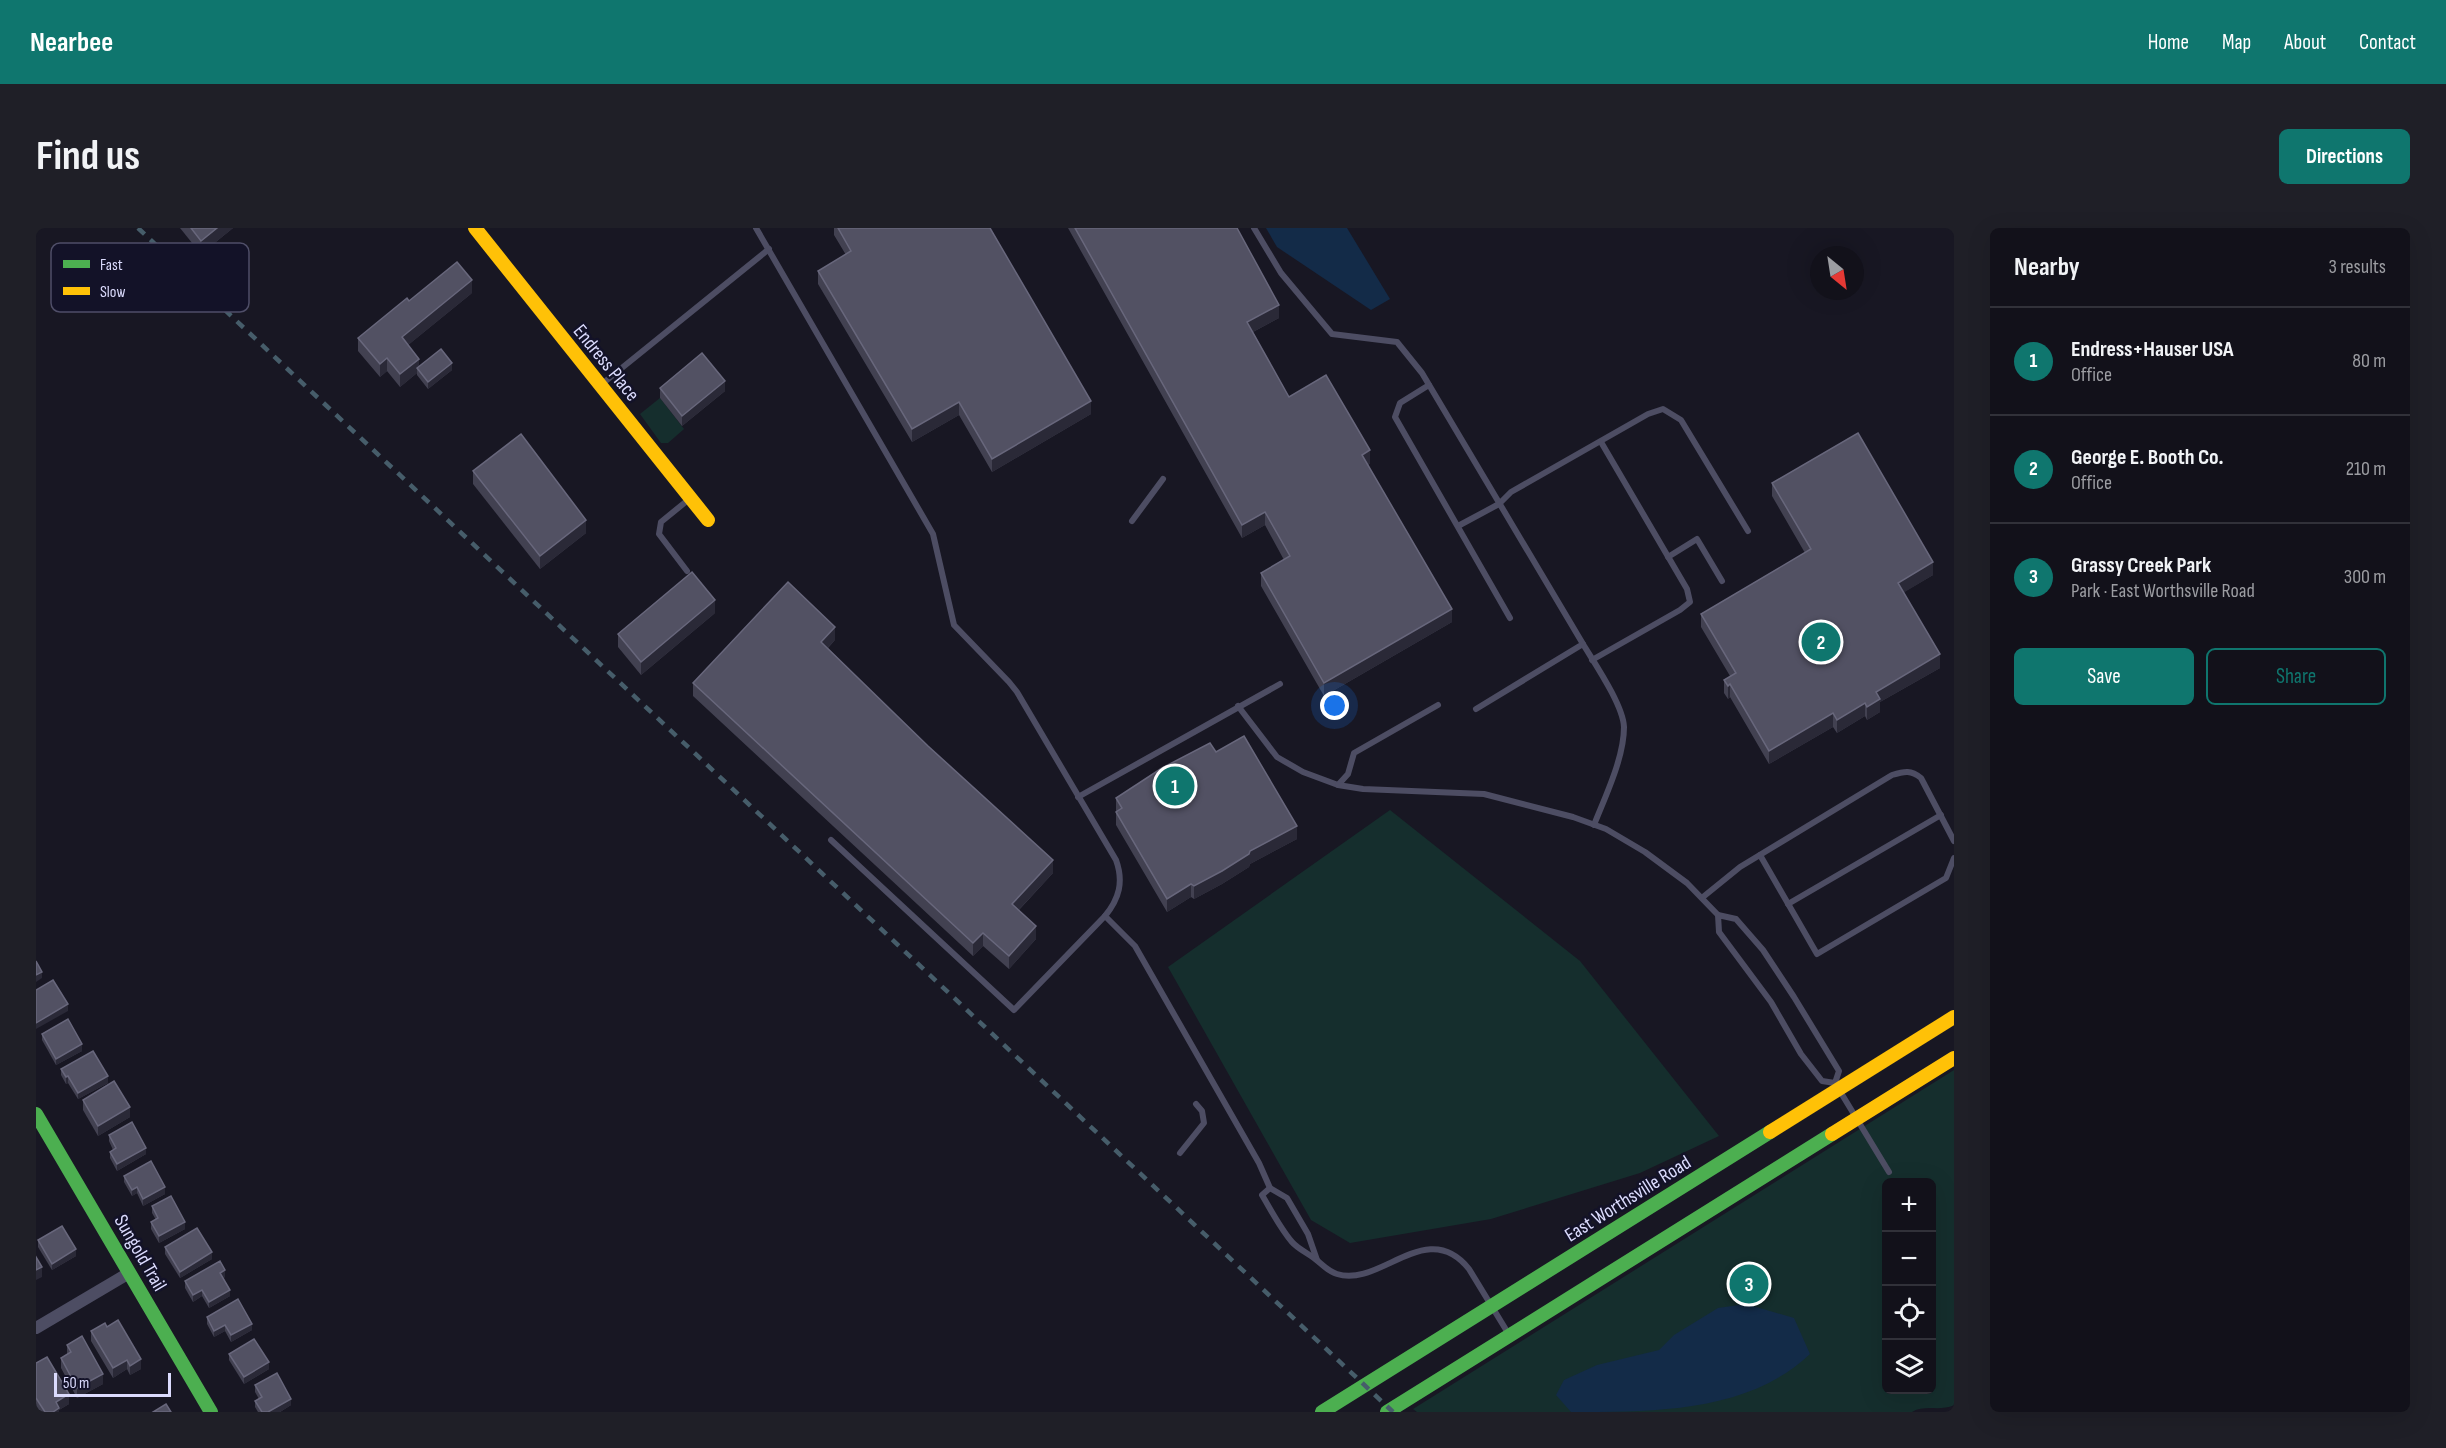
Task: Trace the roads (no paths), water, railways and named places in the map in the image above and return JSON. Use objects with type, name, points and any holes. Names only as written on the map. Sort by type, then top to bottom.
[{"type":"main road","name":"Endress Place","points":[[476,228],[599,386],[708,520]]},
{"type":"main road","name":"East Worthsville Road","points":[[1322,1412],[1493,1306],[1837,1086],[1954,1017]]},
{"type":"main road","points":[[1387,1412],[1954,1059]]},
{"type":"main road","name":"Sungold Trail","points":[[36,1114],[211,1412]]},
{"type":"street","points":[[36,1328],[129,1273]]},
{"type":"lane","points":[[756,228],[933,534],[954,625],[1009,681],[1116,860],[1121,884],[1113,907],[1014,1010],[831,840]]},
{"type":"lane","points":[[1254,228],[1281,273],[1332,334],[1397,342],[1429,385],[1606,682],[1624,725],[1622,745],[1594,825]]},
{"type":"lane","points":[[599,386],[769,249]]},
{"type":"lane","points":[[1429,385],[1400,403],[1395,417],[1510,618]]},
{"type":"lane","points":[[1458,526],[1499,504],[1511,492],[1648,414],[1664,409],[1681,420],[1748,531]]},
{"type":"lane","points":[[1592,660],[1690,602],[1687,589],[1601,442]]},
{"type":"lane","points":[[1132,521],[1163,479]]},
{"type":"lane","points":[[687,571],[659,534],[661,522],[690,498]]},
{"type":"lane","points":[[1668,557],[1697,539],[1722,581]]},
{"type":"lane","points":[[1476,709],[1583,644]]},
{"type":"lane","points":[[1078,797],[1280,684]]},
{"type":"lane","points":[[1338,786],[1348,774],[1354,753],[1438,705]]},
{"type":"lane","points":[[1238,706],[1277,757],[1303,772],[1338,786],[1484,794],[1530,805],[1606,829],[1653,858],[1703,897],[1718,915],[1736,920],[1782,976],[1839,1071],[1837,1086],[1889,1172]]},
{"type":"lane","points":[[1703,897],[1740,867],[1892,775],[1907,771],[1921,778],[1954,841]]},
{"type":"lane","points":[[1788,904],[1941,815]]},
{"type":"lane","points":[[1760,855],[1817,954],[1946,878],[1952,868],[1954,858]]},
{"type":"lane","points":[[1718,915],[1719,932],[1771,1002],[1801,1054],[1822,1081],[1837,1086]]},
{"type":"lane","points":[[1105,916],[1135,946],[1259,1163],[1270,1188],[1287,1198],[1308,1234],[1317,1260]]},
{"type":"lane","points":[[1180,1153],[1204,1123],[1202,1111],[1196,1104]]},
{"type":"lane","points":[[1270,1188],[1262,1195],[1293,1243],[1327,1270],[1340,1275],[1353,1275],[1416,1252],[1437,1249],[1449,1252],[1462,1260],[1510,1335]]},
{"type":"water","points":[[1266,228],[1347,228],[1390,299],[1371,310],[1277,247]]},
{"type":"water","points":[[1746,1304],[1794,1318],[1810,1354],[1786,1373],[1759,1388],[1700,1405],[1636,1411],[1571,1412],[1556,1395],[1564,1380],[1597,1365],[1659,1350],[1674,1335],[1718,1308]]},
{"type":"railway","points":[[138,228],[154,243]]},
{"type":"railway","points":[[227,312],[1393,1412]]},
{"type":"place","name":"George E. Booth Co.","points":[[1821,642]]},
{"type":"place","name":"Endress+Hauser USA","points":[[1175,786]]},
{"type":"place","name":"Grassy Creek Park","points":[[1749,1284]]}]
